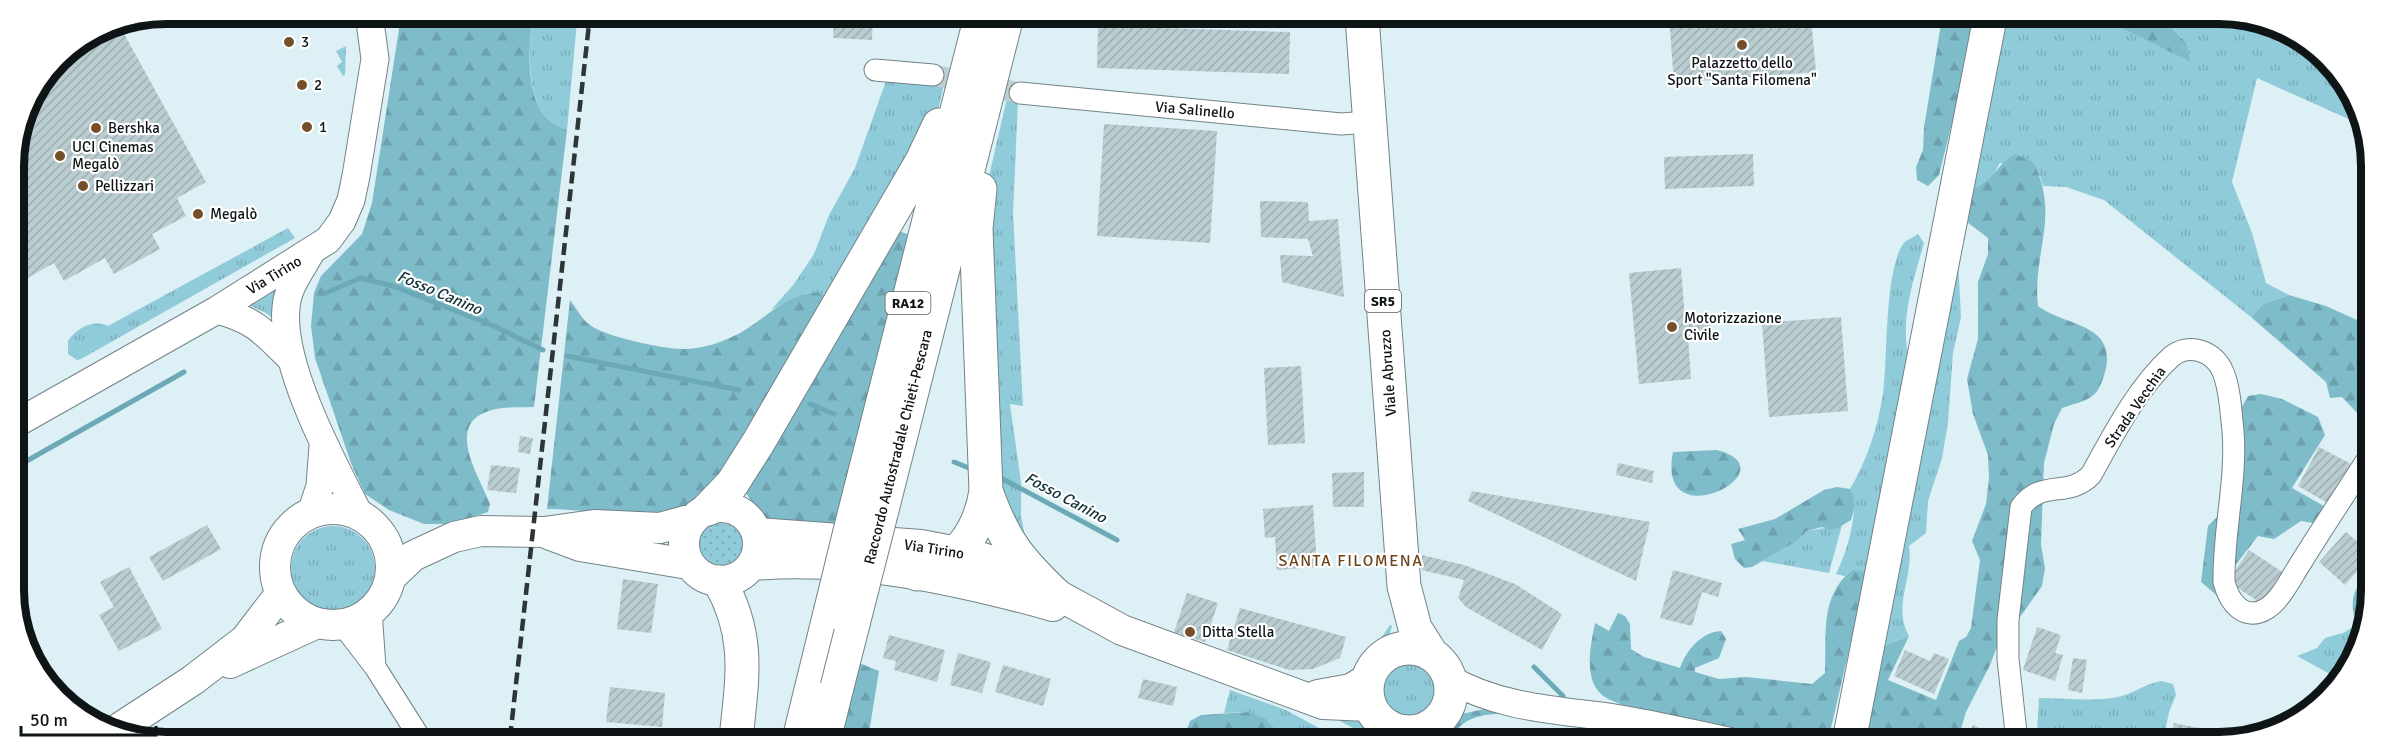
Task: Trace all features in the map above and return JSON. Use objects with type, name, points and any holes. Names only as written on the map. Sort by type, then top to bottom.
[{"type":"main road","name":"Raccordo Autostradale Chieti-Pescara","points":[[826,732],[837,687],[868,514],[979,24]]},
{"type":"main road","name":"Raccordo Autostradale Chieti-Pescara","points":[[801,732],[830,613],[868,514],[977,136],[1005,24]]},
{"type":"main road","name":"Viale Abruzzo","points":[[1363,24],[1404,586],[1400,624],[1391,652]]},
{"type":"main road","points":[[1851,732],[1989,24]]},
{"type":"main road","points":[[390,578],[414,556],[454,537],[480,531],[544,532],[594,525],[660,528],[700,514],[720,507],[742,514],[756,532],[759,544],[753,565],[744,574],[732,580],[720,582],[696,574],[688,564],[683,541],[700,514],[732,484],[758,443],[927,153],[942,116],[962,92]]},
{"type":"main road","points":[[917,574],[937,567],[958,552],[975,531],[983,513],[986,491],[976,228],[984,168],[977,136]]},
{"type":"main road","points":[[986,491],[1007,542],[1026,567],[1058,597]]},
{"type":"main road","points":[[193,680],[330,623],[357,620],[371,611],[384,596],[390,578],[391,562],[381,533],[359,514],[327,509],[311,513],[295,523],[283,538],[276,565],[281,593],[290,606],[330,623]]},
{"type":"main road","points":[[544,532],[580,546],[688,564]]},
{"type":"main road","name":"Via Tirino","points":[[756,532],[911,544],[958,552],[999,563],[1096,618],[1122,630],[1323,704],[1370,692]]},
{"type":"main road","points":[[381,533],[454,537]]},
{"type":"main road","name":"Via Tirino","points":[[753,565],[791,561],[942,577],[1096,618]]},
{"type":"main road","points":[[720,582],[730,601],[743,643],[743,670],[737,732]]},
{"type":"main road","name":"Viale Abruzzo","points":[[1404,586],[1415,628],[1444,678]]},
{"type":"main road","points":[[124,725],[193,680],[245,640],[281,593]]},
{"type":"main road","points":[[1391,652],[1419,649],[1444,678],[1441,717],[1415,732]]},
{"type":"main road","name":"SR5","points":[[1370,692],[1374,668],[1391,652]]},
{"type":"main road","points":[[1370,692],[1376,716],[1407,732]]},
{"type":"street","name":"Via Tirino","points":[[24,419],[217,310],[328,240],[342,221],[351,200],[375,58],[370,24]]},
{"type":"street","points":[[875,70],[933,75]]},
{"type":"street","name":"Via Salinello","points":[[1020,93],[1341,124],[1369,122]]},
{"type":"street","points":[[311,252],[291,287],[285,308],[292,360],[323,444],[359,514]]},
{"type":"street","points":[[217,310],[239,315],[256,324],[292,360]]},
{"type":"street","name":"Strada Vecchia","points":[[2016,732],[2008,659],[2008,620],[2021,507],[2029,497],[2039,491],[2082,484],[2091,475],[2146,386],[2171,357],[2193,348],[2206,353],[2223,372],[2233,430],[2224,582],[2227,595],[2235,607],[2245,612],[2257,613],[2268,608],[2284,588],[2361,469]]},
{"type":"street","points":[[311,513],[320,486],[323,444]]},
{"type":"street","points":[[371,611],[375,668]]},
{"type":"street","points":[[330,623],[375,668],[416,732]]},
{"type":"street","points":[[1444,678],[1495,700],[1637,722],[1685,732]]},
{"type":"green space","points":[[398,24],[532,24],[530,63],[536,101],[543,114],[567,130],[534,407],[492,410],[477,417],[469,426],[468,451],[490,504],[488,512],[451,524],[424,524],[389,510],[365,494],[351,463],[315,358],[311,326],[314,293],[321,276],[362,234],[372,203]]},
{"type":"green space","points":[[533,24],[577,24],[567,130],[546,117],[536,101],[531,77]]},
{"type":"green space","points":[[1941,24],[1977,24],[1939,175],[1928,186],[1917,180],[1916,167],[1923,150],[1924,127]]},
{"type":"green space","points":[[2001,24],[2114,24],[2191,61],[2187,43],[2167,24],[2238,25],[2256,29],[2290,43],[2313,59],[2337,87],[2353,121],[2257,78],[2232,182],[2252,233],[2266,283],[2289,295],[2263,304],[2251,317],[2104,200],[2066,187],[2043,186],[2040,176],[2000,163],[1989,182],[1973,189]]},
{"type":"green space","points":[[2113,24],[2167,24],[2187,43],[2191,62]]},
{"type":"green space","points":[[346,46],[345,75],[343,76],[337,66],[342,62],[336,51]]},
{"type":"green space","points":[[886,81],[944,84],[938,111],[829,309],[817,292],[807,293],[771,310],[794,284],[814,254],[829,215],[855,168]]},
{"type":"green space","points":[[1007,98],[1018,100],[1013,213],[1023,406],[1010,404],[1021,482],[1021,516],[1027,546],[1003,509],[987,185]]},
{"type":"green space","points":[[2015,154],[2033,162],[2041,181],[2045,200],[2044,234],[2037,287],[2038,306],[2049,313],[2087,328],[2097,335],[2104,344],[2107,356],[2105,372],[2095,394],[2062,408],[2054,424],[2044,463],[2041,545],[2045,568],[2042,586],[2020,617],[2003,631],[1990,665],[1966,712],[1960,732],[1861,732],[1877,649],[1909,636],[1888,680],[1936,700],[1959,641],[1966,637],[1971,628],[1980,560],[1972,541],[1986,504],[1989,478],[1988,455],[1973,414],[1967,379],[1978,339],[1978,282],[1988,254],[1988,238],[1967,222],[1973,189],[1991,177]]},
{"type":"green space","points":[[288,228],[295,238],[81,359],[77,360],[68,354],[68,341],[86,326],[102,324],[108,326]]},
{"type":"green space","points":[[895,230],[914,236],[841,532],[769,526],[743,489]]},
{"type":"green space","points":[[1918,234],[1924,243],[1911,289],[1906,319],[1910,365],[1866,576],[1852,570],[1845,576],[1836,574],[1851,532],[1854,508],[1850,489],[1867,455],[1881,406],[1890,295],[1897,258],[1903,244]]},
{"type":"green space","points":[[1958,259],[1961,317],[1953,353],[1948,423],[1942,458],[1928,501],[1926,533],[1909,546],[1910,558],[1903,614],[1904,625],[1909,636],[1877,649]]},
{"type":"green space","points":[[284,283],[279,323],[266,313],[246,304]]},
{"type":"green space","points":[[817,292],[825,296],[762,415],[719,478],[699,499],[680,509],[649,513],[547,509],[570,300],[584,320],[608,334],[662,347],[690,349],[727,339],[795,297]]},
{"type":"green space","points":[[2289,295],[2326,306],[2361,322],[2361,416],[2342,397],[2330,398],[2326,382],[2251,317],[2263,304]]},
{"type":"green space","points":[[2261,394],[2282,399],[2318,417],[2325,435],[2292,488],[2331,510],[2318,524],[2301,521],[2274,539],[2258,536],[2220,585],[2227,604],[2201,582],[2208,526],[2226,508],[2227,433],[2248,396]]},
{"type":"green space","points":[[1717,450],[1736,459],[1740,471],[1732,483],[1717,492],[1699,496],[1683,492],[1673,478],[1673,452]]},
{"type":"green space","points":[[1837,487],[1850,489],[1852,493],[1854,504],[1851,520],[1830,530],[1822,527],[1807,531],[1797,541],[1752,567],[1744,568],[1735,559],[1731,544],[1745,540],[1738,529],[1775,519],[1824,490]]},
{"type":"green space","points":[[715,523],[725,523],[737,530],[744,542],[744,552],[737,564],[725,571],[715,571],[700,560],[696,552],[696,542],[707,527]]},
{"type":"green space","points":[[1842,525],[1829,573],[1762,561],[1797,541],[1807,531]]},
{"type":"green space","points":[[333,526],[349,529],[363,538],[372,552],[375,568],[372,584],[363,598],[349,607],[333,610],[317,607],[303,598],[294,584],[291,568],[294,552],[303,538],[317,529]]},
{"type":"green space","points":[[1852,570],[1864,572],[1866,576],[1830,732],[1730,732],[1632,708],[1612,701],[1595,687],[1590,670],[1590,660],[1595,623],[1609,631],[1618,613],[1625,616],[1630,624],[1631,649],[1644,657],[1680,668],[1695,643],[1707,635],[1721,631],[1726,639],[1719,658],[1695,668],[1695,672],[1719,679],[1746,677],[1812,684],[1825,673],[1829,604],[1841,581]]},
{"type":"green space","points":[[2361,582],[2360,609],[2356,625],[2353,599]]},
{"type":"green space","points":[[1390,625],[1392,626],[1387,643],[1371,657],[1365,667],[1341,677],[1366,660]]},
{"type":"green space","points":[[2356,625],[2350,645],[2332,675],[2297,656],[2317,648],[2325,638],[2343,633]]},
{"type":"green space","points":[[1408,662],[1418,664],[1427,670],[1433,679],[1435,689],[1433,699],[1427,708],[1418,714],[1408,716],[1398,714],[1389,708],[1383,699],[1381,689],[1383,679],[1389,670],[1398,664]]},
{"type":"green space","points":[[859,663],[879,671],[869,732],[842,732]]},
{"type":"green space","points":[[2161,681],[2173,684],[2176,695],[2169,712],[2165,732],[2037,732],[2039,698],[2088,700],[2108,698],[2123,696]]},
{"type":"green space","points":[[1230,690],[1286,710],[1326,732],[1275,732],[1275,730],[1249,712],[1224,713]]},
{"type":"green space","points":[[1489,708],[1515,714],[1486,715],[1469,720],[1454,732],[1440,732],[1453,716]]},
{"type":"green space","points":[[1249,712],[1266,719],[1275,732],[1186,732],[1190,721],[1201,715]]},
{"type":"green space","points":[[1329,715],[1356,718],[1375,732],[1360,732]]},
{"type":"building","points":[[834,24],[873,24],[872,40],[833,38]]},
{"type":"building","name":"Palazzetto dello Sport \"Santa Filomena\"","points":[[1670,24],[1812,24],[1816,72],[1674,83]]},
{"type":"building","points":[[1098,26],[1290,32],[1289,74],[1097,68]]},
{"type":"building","name":"Megalò","points":[[123,31],[206,182],[177,198],[186,216],[152,234],[160,249],[114,274],[105,258],[64,281],[54,263],[24,280],[24,156],[29,129],[35,111],[48,87],[65,65],[95,43]]},
{"type":"building","points":[[1104,124],[1217,131],[1210,243],[1097,236]]},
{"type":"building","points":[[1753,154],[1754,186],[1665,189],[1664,157]]},
{"type":"building","points":[[1260,201],[1308,202],[1309,221],[1338,219],[1344,297],[1282,282],[1280,255],[1313,256],[1308,239],[1261,237]]},
{"type":"building","name":"Motorizzazione Civile","points":[[1681,268],[1685,319],[1710,317],[1712,335],[1688,337],[1691,379],[1639,384],[1629,273]]},
{"type":"building","points":[[1841,317],[1848,411],[1769,417],[1762,323]]},
{"type":"building","points":[[1301,366],[1305,443],[1268,445],[1264,368]]},
{"type":"building","points":[[520,436],[533,438],[530,454],[518,452]]},
{"type":"building","points":[[2319,447],[2355,466],[2333,506],[2298,486]]},
{"type":"building","points":[[1618,463],[1654,471],[1652,483],[1616,475]]},
{"type":"building","points":[[491,465],[520,468],[516,493],[487,490]]},
{"type":"building","points":[[1364,472],[1364,507],[1333,507],[1332,473]]},
{"type":"building","points":[[1472,491],[1650,522],[1636,581],[1468,501]]},
{"type":"building","points":[[1313,505],[1317,567],[1277,570],[1275,537],[1265,538],[1263,509]]},
{"type":"building","points":[[207,525],[221,549],[163,581],[149,557]]},
{"type":"building","points":[[2346,532],[2361,545],[2361,567],[2345,585],[2319,562]]},
{"type":"building","points":[[2249,550],[2284,573],[2263,605],[2228,581]]},
{"type":"building","points":[[1422,555],[1464,565],[1515,584],[1562,614],[1542,650],[1466,607],[1458,598],[1464,580],[1422,570]]},
{"type":"building","points":[[129,567],[162,629],[119,651],[99,615],[114,607],[100,582]]},
{"type":"building","points":[[1673,570],[1722,583],[1718,597],[1702,592],[1692,626],[1660,618]]},
{"type":"building","points":[[623,579],[658,584],[651,633],[617,629]]},
{"type":"building","points":[[1187,593],[1218,603],[1205,642],[1174,632]]},
{"type":"building","points":[[1240,608],[1346,637],[1340,658],[1313,669],[1289,670],[1227,650]]},
{"type":"building","points":[[2037,627],[2061,635],[2055,653],[2063,655],[2055,681],[2023,670]]},
{"type":"building","points":[[889,635],[945,650],[937,682],[894,670],[896,661],[883,658]]},
{"type":"building","points":[[1905,650],[1930,661],[1934,653],[1949,659],[1934,694],[1894,676]]},
{"type":"building","points":[[958,653],[991,662],[982,693],[950,685]]},
{"type":"building","points":[[2073,658],[2087,660],[2082,693],[2068,690]]},
{"type":"building","points":[[1003,665],[1051,679],[1043,706],[995,692]]},
{"type":"building","points":[[1143,679],[1177,687],[1173,706],[1138,698]]},
{"type":"building","points":[[610,687],[665,693],[662,727],[606,722]]},
{"type":"building","points":[[2174,723],[2209,730],[2208,732],[2172,732]]},
{"type":"building","points":[[1973,725],[1989,732],[1970,732]]},
{"type":"waterway","name":"Fosso Canino","points":[[326,293],[360,278],[393,286],[494,326],[543,350]]},
{"type":"waterway","name":"Fosso Canino","points":[[567,356],[739,390]]},
{"type":"waterway","name":"Fosso Canino","points":[[24,462],[184,372]]},
{"type":"waterway","name":"Fosso Canino","points":[[810,404],[834,414]]},
{"type":"waterway","name":"Fosso Canino","points":[[954,462],[974,470]]},
{"type":"waterway","name":"Fosso Canino","points":[[1001,478],[1117,540]]},
{"type":"waterway","name":"Fosso Canino","points":[[1534,667],[1563,696]]},
{"type":"tunnel","points":[[933,75],[1020,93]]},
{"type":"railway","points":[[511,732],[589,24]]},
{"type":"place","name":"3","points":[[289,42]]},
{"type":"place","name":"Palazzetto dello Sport \"Santa Filomena\"","points":[[1742,45]]},
{"type":"place","name":"2","points":[[302,85]]},
{"type":"place","name":"1","points":[[307,127]]},
{"type":"place","name":"Bershka","points":[[96,128]]},
{"type":"place","name":"UCI Cinemas Megalò","points":[[60,156]]},
{"type":"place","name":"Pellizzari","points":[[83,186]]},
{"type":"place","name":"Megalò","points":[[198,214]]},
{"type":"place","name":"Motorizzazione Civile","points":[[1672,327]]},
{"type":"place","name":"Ditta Stella","points":[[1190,632]]},
{"type":"district","name":"SANTA FILOMENA","points":[[1351,560]]}]
